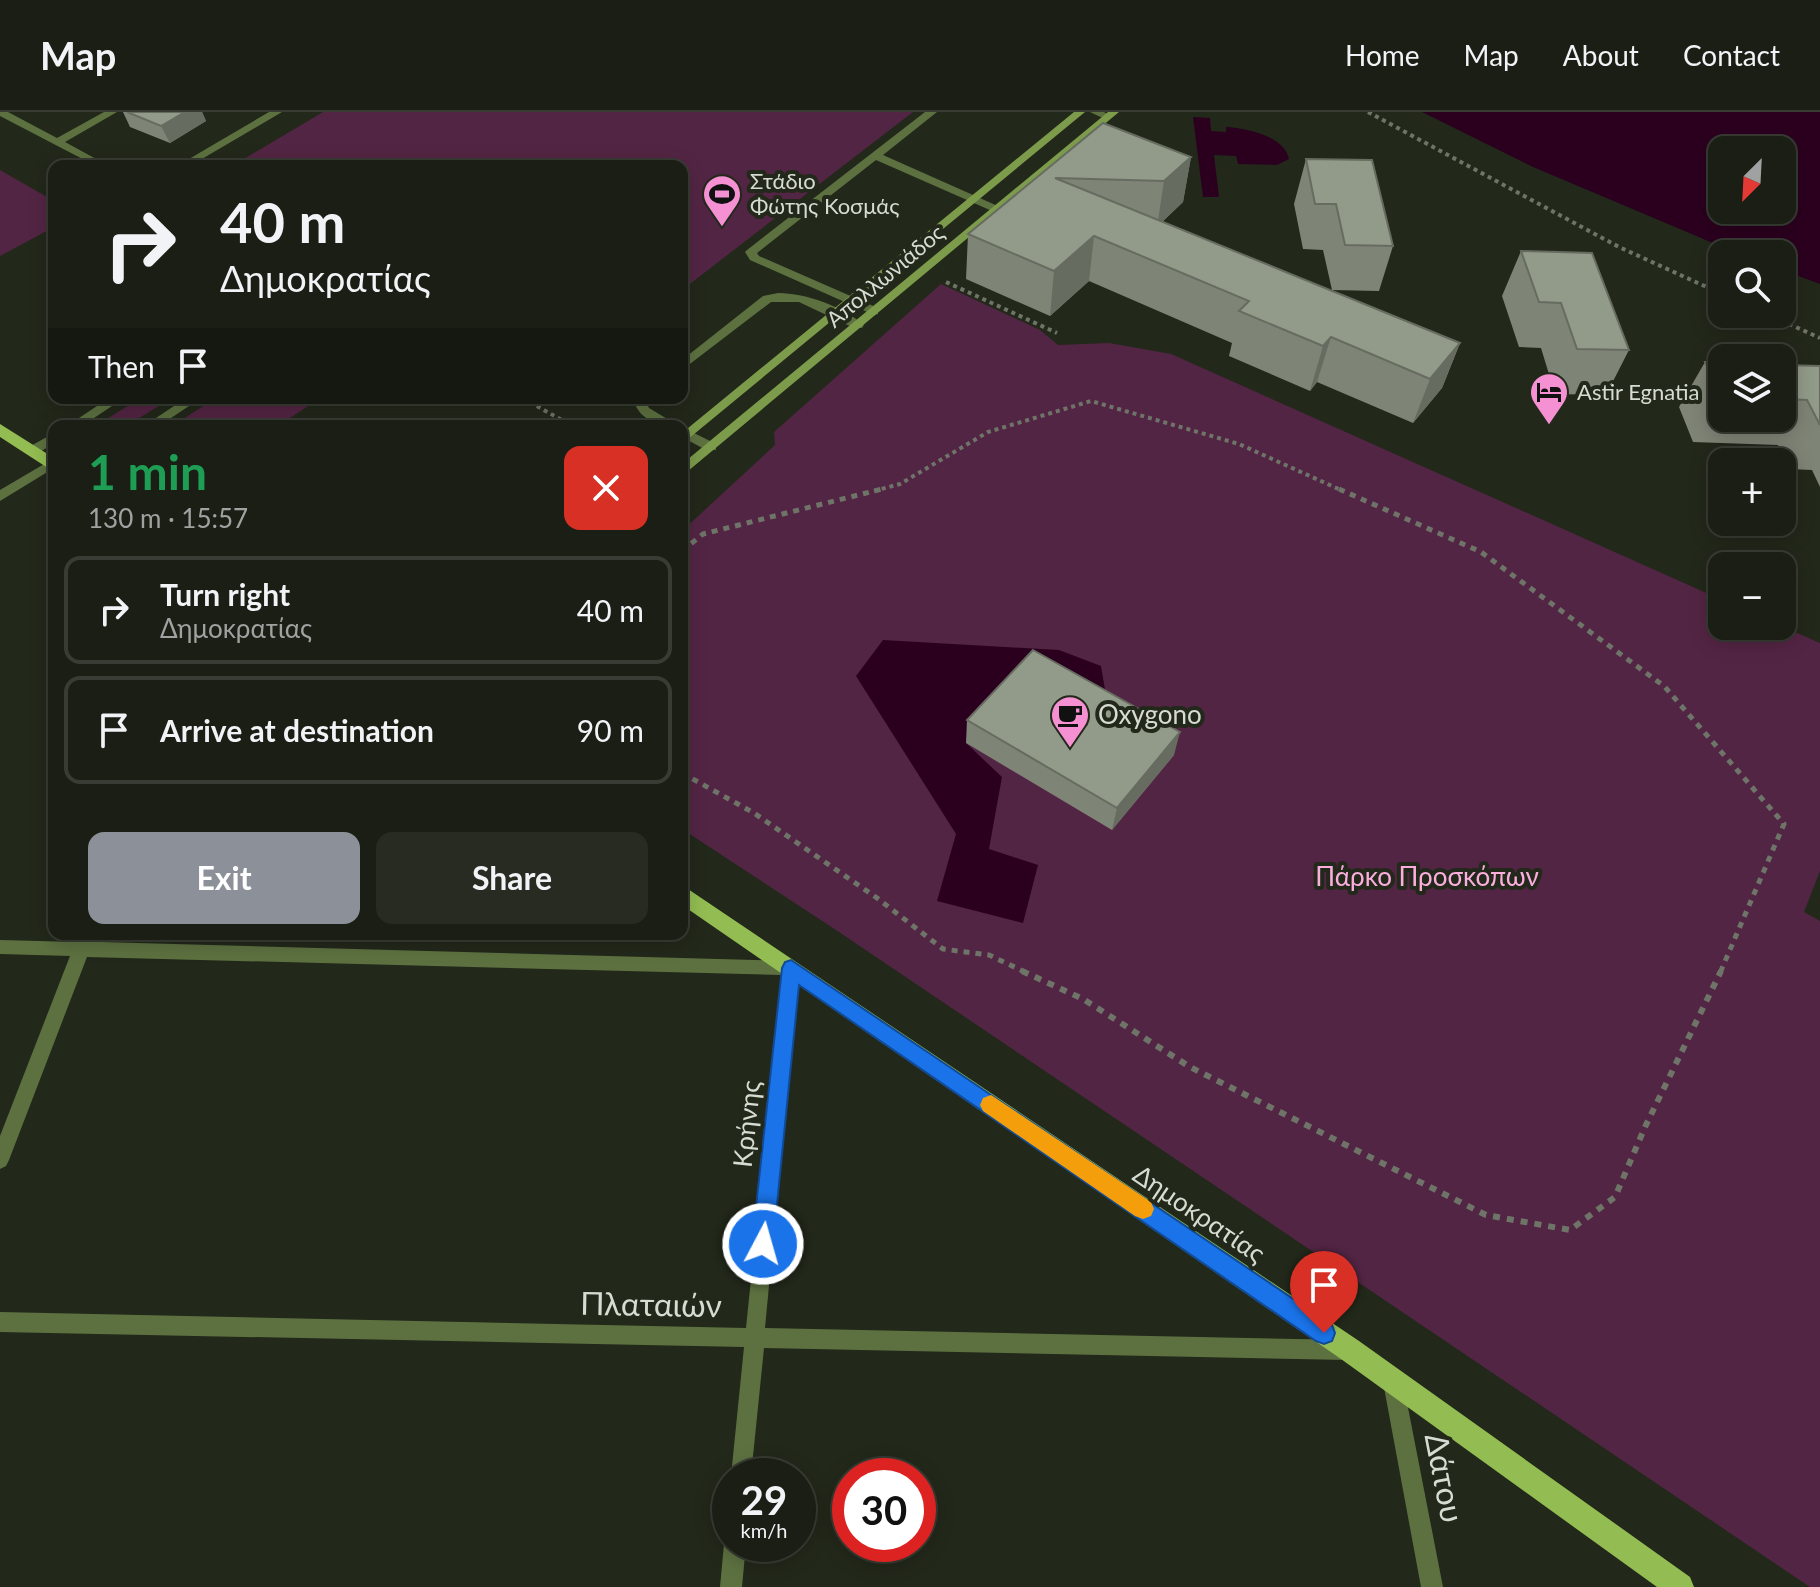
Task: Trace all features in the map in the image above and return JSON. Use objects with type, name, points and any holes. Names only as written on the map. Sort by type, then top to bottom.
[{"type":"main road","name":"Απολλωνιάδος","points":[[688,432],[1080,112]]},
{"type":"main road","name":"Απολλωνιάδος","points":[[688,466],[1105,114]]},
{"type":"main road","points":[[0,429],[48,462]]},
{"type":"main road","name":"Δημοκρατίας","points":[[688,898],[1350,1350],[1680,1587]]},
{"type":"street","points":[[0,112],[92,160]]},
{"type":"street","points":[[57,142],[112,112]]},
{"type":"street","points":[[193,160],[277,112]]},
{"type":"street","points":[[874,311],[754,258],[751,252],[932,112]]},
{"type":"street","points":[[875,156],[996,209]]},
{"type":"street","points":[[688,361],[767,299],[781,294],[793,295],[858,325]]},
{"type":"street","points":[[83,420],[108,404]]},
{"type":"street","points":[[160,420],[185,404]]},
{"type":"street","points":[[641,404],[644,411],[661,420]]},
{"type":"street","points":[[688,437],[711,447]]},
{"type":"street","points":[[32,451],[48,441]]},
{"type":"street","points":[[0,496],[48,468]]},
{"type":"street","points":[[0,1160],[82,948],[92,940]]},
{"type":"street","points":[[0,947],[791,968]]},
{"type":"street","name":"Κρήνης","points":[[743,1458],[791,968]]},
{"type":"street","name":"Πλαταιών","points":[[0,1322],[1350,1350]]},
{"type":"street","name":"Δάτου","points":[[1393,1382],[1432,1587]]},
{"type":"street","points":[[731,1587],[733,1562]]},
{"type":"path","points":[[1368,112],[1619,247],[1708,288]]},
{"type":"path","points":[[923,270],[1057,333]]},
{"type":"path","points":[[1796,327],[1820,338]]},
{"type":"path","points":[[688,546],[703,534],[900,484],[988,432],[1091,401],[1239,444],[1481,552],[1664,686],[1784,824],[1711,994],[1645,1127],[1615,1197],[1570,1230],[1486,1215],[1190,1067],[1083,999],[989,955],[943,949],[877,898],[754,813],[688,776]]},
{"type":"path","points":[[534,404],[562,420]]},
{"type":"green space","name":"Στάδιο Φώτης Κοσμάς","points":[[323,112],[913,112],[688,285],[688,160],[242,160]]},
{"type":"green space","points":[[0,170],[48,198],[48,230],[0,256]]},
{"type":"green space","name":"Πάρκο Προσκόπων","points":[[941,284],[1040,330],[1058,345],[1109,343],[1171,354],[1708,594],[1708,640],[1796,640],[1796,633],[1820,643],[1820,871],[1804,912],[1820,921],[1820,1587],[1810,1587],[688,833],[688,525],[775,445],[774,432]]},
{"type":"green space","points":[[131,404],[162,404],[136,420],[105,420]]},
{"type":"green space","points":[[207,404],[311,404],[287,420],[181,420]]},
{"type":"shaded area","points":[[1422,112],[1820,112],[1820,284],[1796,275],[1796,240],[1708,241],[1533,167]]},
{"type":"shaded area","points":[[1193,117],[1210,118],[1211,131],[1226,132],[1226,127],[1264,135],[1280,144],[1289,159],[1277,165],[1238,164],[1236,156],[1214,155],[1219,197],[1203,197]]},
{"type":"shaded area","points":[[883,640],[1059,650],[1101,666],[1110,719],[966,743],[1002,777],[989,849],[1038,865],[1023,923],[937,901],[956,834],[856,676]]},
{"type":"building","points":[[127,112],[185,112],[161,126]]},
{"type":"building","points":[[1103,123],[1191,157],[1164,181],[1055,178],[1460,343],[1430,379],[1331,337],[1323,346],[1239,311],[1249,301],[1094,236],[1054,271],[968,234]]},
{"type":"building","points":[[1306,159],[1372,160],[1393,246],[1345,245],[1336,204],[1315,204]]},
{"type":"building","points":[[1521,251],[1592,253],[1629,350],[1577,349],[1561,303],[1539,302]]},
{"type":"building","points":[[1796,365],[1820,366],[1820,425],[1807,400],[1796,400]]},
{"type":"building","name":"Oxygono","points":[[1033,650],[1180,732],[1117,808],[967,720]]},
{"type":"slow traffic","points":[[991,1105],[1143,1209]]},
{"type":"place","name":"Στάδιο Φώτης Κοσμάς","points":[[722,228]]},
{"type":"place","name":"Astir Egnatia","points":[[1549,426]]},
{"type":"place","name":"Oxygono","points":[[1070,749]]},
{"type":"route","points":[[763,1244],[791,968],[1324,1333]]}]
